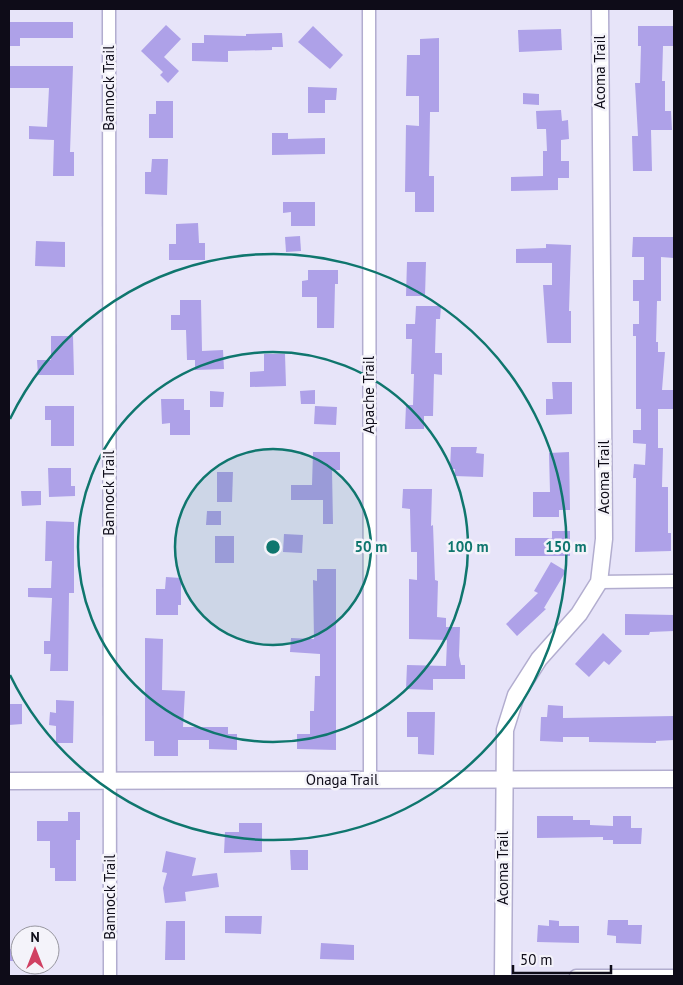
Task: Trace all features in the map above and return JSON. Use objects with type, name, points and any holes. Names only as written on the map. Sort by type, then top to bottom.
[{"type":"street","name":"Bannock Trail","points":[[108,9],[110,976]]},
{"type":"street","name":"Apache Trail","points":[[369,9],[370,780]]},
{"type":"street","name":"Acoma Trail","points":[[502,976],[505,730],[516,694],[538,660],[579,614],[599,582],[604,539],[600,9]]},
{"type":"street","points":[[599,582],[674,581]]},
{"type":"street","name":"Onaga Trail","points":[[9,781],[674,779]]},
{"type":"street","points":[[576,976],[674,976]]},
{"type":"building","points":[[9,22],[73,22],[73,38],[20,38],[20,46],[9,46]]},
{"type":"building","points":[[166,25],[181,39],[164,57],[179,71],[168,83],[160,75],[163,72],[141,51]]},
{"type":"building","points":[[313,26],[343,55],[330,69],[298,42]]},
{"type":"building","points":[[638,26],[674,26],[674,46],[663,46],[662,81],[665,81],[665,111],[671,111],[672,130],[651,130],[652,171],[633,171],[632,136],[638,136],[635,83],[640,83],[641,46],[638,46]]},
{"type":"building","points":[[561,29],[562,50],[519,52],[518,30]]},
{"type":"building","points":[[282,33],[283,47],[272,47],[272,50],[228,51],[228,62],[192,61],[192,43],[204,43],[204,35],[246,36],[246,34]]},
{"type":"building","points":[[439,38],[439,112],[430,112],[429,176],[434,176],[434,212],[415,212],[415,192],[405,192],[406,125],[419,126],[419,96],[406,96],[407,55],[420,55],[420,39]]},
{"type":"building","points":[[9,66],[73,66],[70,152],[74,152],[74,176],[53,176],[54,140],[29,139],[29,126],[47,127],[49,88],[9,88]]},
{"type":"building","points":[[308,87],[337,88],[336,100],[325,100],[325,113],[308,113]]},
{"type":"building","points":[[523,93],[539,94],[539,105],[523,104]]},
{"type":"building","points":[[156,101],[173,101],[173,138],[149,138],[149,114],[156,114]]},
{"type":"building","points":[[561,110],[562,121],[568,120],[569,139],[561,140],[561,161],[569,161],[569,178],[558,178],[558,190],[511,191],[511,177],[543,176],[543,151],[547,151],[546,129],[537,129],[536,111]]},
{"type":"building","points":[[272,133],[288,133],[288,139],[325,138],[325,154],[272,155]]},
{"type":"building","points":[[152,159],[168,159],[167,195],[145,194],[145,172],[151,172]]},
{"type":"building","points":[[283,202],[315,202],[315,226],[291,226],[291,212],[283,213]]},
{"type":"building","points":[[198,223],[199,243],[205,243],[205,260],[169,260],[169,244],[176,244],[176,224]]},
{"type":"building","points":[[300,236],[301,251],[286,252],[285,237]]},
{"type":"building","points":[[633,237],[674,237],[674,258],[661,257],[661,301],[657,301],[656,342],[658,342],[658,352],[665,352],[662,390],[674,390],[674,409],[658,409],[658,448],[663,448],[662,487],[668,487],[668,533],[671,533],[671,551],[635,552],[636,478],[633,478],[634,464],[645,465],[646,444],[633,443],[633,430],[641,430],[641,409],[636,409],[636,336],[633,336],[633,324],[639,324],[639,301],[633,301],[633,280],[644,280],[644,257],[632,257]]},
{"type":"building","points":[[36,241],[65,242],[65,267],[35,266]]},
{"type":"building","points":[[546,244],[571,245],[569,311],[571,311],[571,343],[547,343],[543,285],[552,285],[552,263],[516,263],[516,249],[546,248]]},
{"type":"building","points":[[407,262],[426,262],[425,296],[406,296]]},
{"type":"building","points":[[308,270],[338,270],[338,284],[335,284],[334,328],[317,328],[317,297],[302,297],[302,281],[308,280]]},
{"type":"building","points":[[180,300],[201,300],[202,351],[223,350],[224,369],[195,370],[195,360],[187,360],[186,330],[171,330],[171,315],[180,315]]},
{"type":"building","points":[[416,306],[441,306],[440,319],[436,319],[435,353],[442,353],[442,375],[434,374],[433,416],[424,416],[424,429],[405,429],[406,405],[413,405],[414,374],[411,374],[412,339],[406,339],[406,324],[415,324]]},
{"type":"building","points":[[51,336],[73,336],[74,375],[38,375],[37,360],[51,360]]},
{"type":"building","points":[[264,354],[285,354],[286,386],[250,387],[250,372],[264,371]]},
{"type":"building","points":[[552,382],[572,382],[572,414],[546,415],[546,399],[553,399]]},
{"type":"building","points":[[315,390],[315,404],[301,404],[300,391]]},
{"type":"building","points":[[210,391],[224,392],[223,407],[210,407]]},
{"type":"building","points":[[161,399],[184,399],[184,410],[190,410],[190,435],[170,435],[170,423],[162,424]]},
{"type":"building","points":[[45,406],[74,406],[74,446],[51,446],[51,420],[45,420]]},
{"type":"building","points":[[315,406],[337,407],[336,425],[314,424]]},
{"type":"building","points":[[451,447],[477,447],[476,453],[484,454],[483,477],[454,476],[455,469],[450,469]]},
{"type":"building","points":[[313,452],[340,452],[340,470],[332,470],[333,524],[323,524],[323,500],[291,500],[291,485],[312,485]]},
{"type":"building","points":[[569,452],[570,510],[559,510],[559,517],[533,517],[533,492],[550,492],[549,453]]},
{"type":"building","points":[[48,468],[71,468],[71,486],[75,486],[75,496],[49,497]]},
{"type":"building","points":[[217,472],[233,472],[232,502],[217,502]]},
{"type":"building","points":[[403,489],[432,489],[431,526],[433,525],[435,580],[438,581],[437,617],[446,618],[446,627],[460,627],[459,656],[461,665],[465,665],[465,679],[433,679],[433,690],[406,689],[407,665],[446,666],[447,640],[409,639],[409,579],[417,580],[417,552],[411,552],[410,509],[402,508]]},
{"type":"building","points":[[21,491],[41,491],[41,505],[22,506]]},
{"type":"building","points":[[207,511],[221,511],[221,525],[206,525]]},
{"type":"building","points":[[46,521],[74,522],[74,593],[69,593],[68,671],[50,671],[51,654],[44,654],[44,641],[50,641],[52,598],[28,597],[28,588],[51,588],[52,561],[45,561]]},
{"type":"building","points":[[552,531],[570,531],[570,556],[515,556],[515,538],[552,538]]},
{"type":"building","points":[[284,534],[303,535],[302,553],[283,552]]},
{"type":"building","points":[[215,536],[234,536],[234,563],[215,563]]},
{"type":"building","points":[[551,562],[566,571],[544,608],[546,609],[517,636],[506,624],[538,593],[534,591]]},
{"type":"building","points":[[317,569],[336,569],[336,750],[297,749],[297,734],[310,734],[310,711],[314,711],[315,676],[320,676],[320,654],[290,652],[291,638],[314,639],[313,580],[317,581]]},
{"type":"building","points":[[166,577],[181,578],[181,605],[178,605],[178,615],[156,615],[156,589],[165,589]]},
{"type":"building","points":[[625,614],[674,615],[674,631],[650,632],[649,635],[625,635]]},
{"type":"building","points":[[603,633],[622,651],[609,665],[604,661],[589,677],[575,664]]},
{"type":"building","points":[[145,638],[163,639],[162,690],[185,691],[183,727],[228,727],[228,734],[237,734],[237,750],[209,749],[209,740],[178,740],[178,756],[154,756],[154,741],[145,741]]},
{"type":"building","points":[[56,700],[74,701],[73,743],[56,743],[56,726],[49,725],[50,712],[56,713]]},
{"type":"building","points":[[10,704],[22,704],[22,724],[9,725]]},
{"type":"building","points":[[548,705],[563,706],[563,718],[674,716],[674,740],[656,741],[656,743],[589,742],[589,737],[563,737],[563,742],[540,741],[541,717],[547,717]]},
{"type":"building","points":[[407,712],[435,712],[434,755],[418,754],[418,737],[407,737]]},
{"type":"building","points":[[68,812],[80,812],[80,840],[76,840],[76,881],[55,881],[55,868],[50,868],[50,841],[37,841],[37,821],[68,821]]},
{"type":"building","points":[[537,816],[573,816],[573,820],[590,820],[590,825],[613,826],[613,816],[631,816],[631,828],[642,828],[641,844],[613,844],[613,840],[603,840],[603,837],[537,838]]},
{"type":"building","points":[[239,823],[262,823],[262,852],[224,853],[225,832],[239,832]]},
{"type":"building","points":[[290,850],[308,850],[308,870],[291,870]]},
{"type":"building","points":[[166,851],[196,858],[192,876],[217,873],[219,887],[185,892],[186,901],[165,903],[163,888],[167,873],[162,872]]},
{"type":"building","points":[[225,916],[262,916],[261,934],[225,933]]},
{"type":"building","points":[[549,920],[559,921],[559,926],[579,926],[579,943],[537,942],[538,925],[549,926]]},
{"type":"building","points":[[608,920],[628,920],[628,925],[642,925],[641,944],[616,943],[616,936],[607,935]]},
{"type":"building","points":[[166,921],[185,921],[185,960],[165,960]]},
{"type":"building","points":[[321,943],[354,945],[354,960],[320,959]]}]
